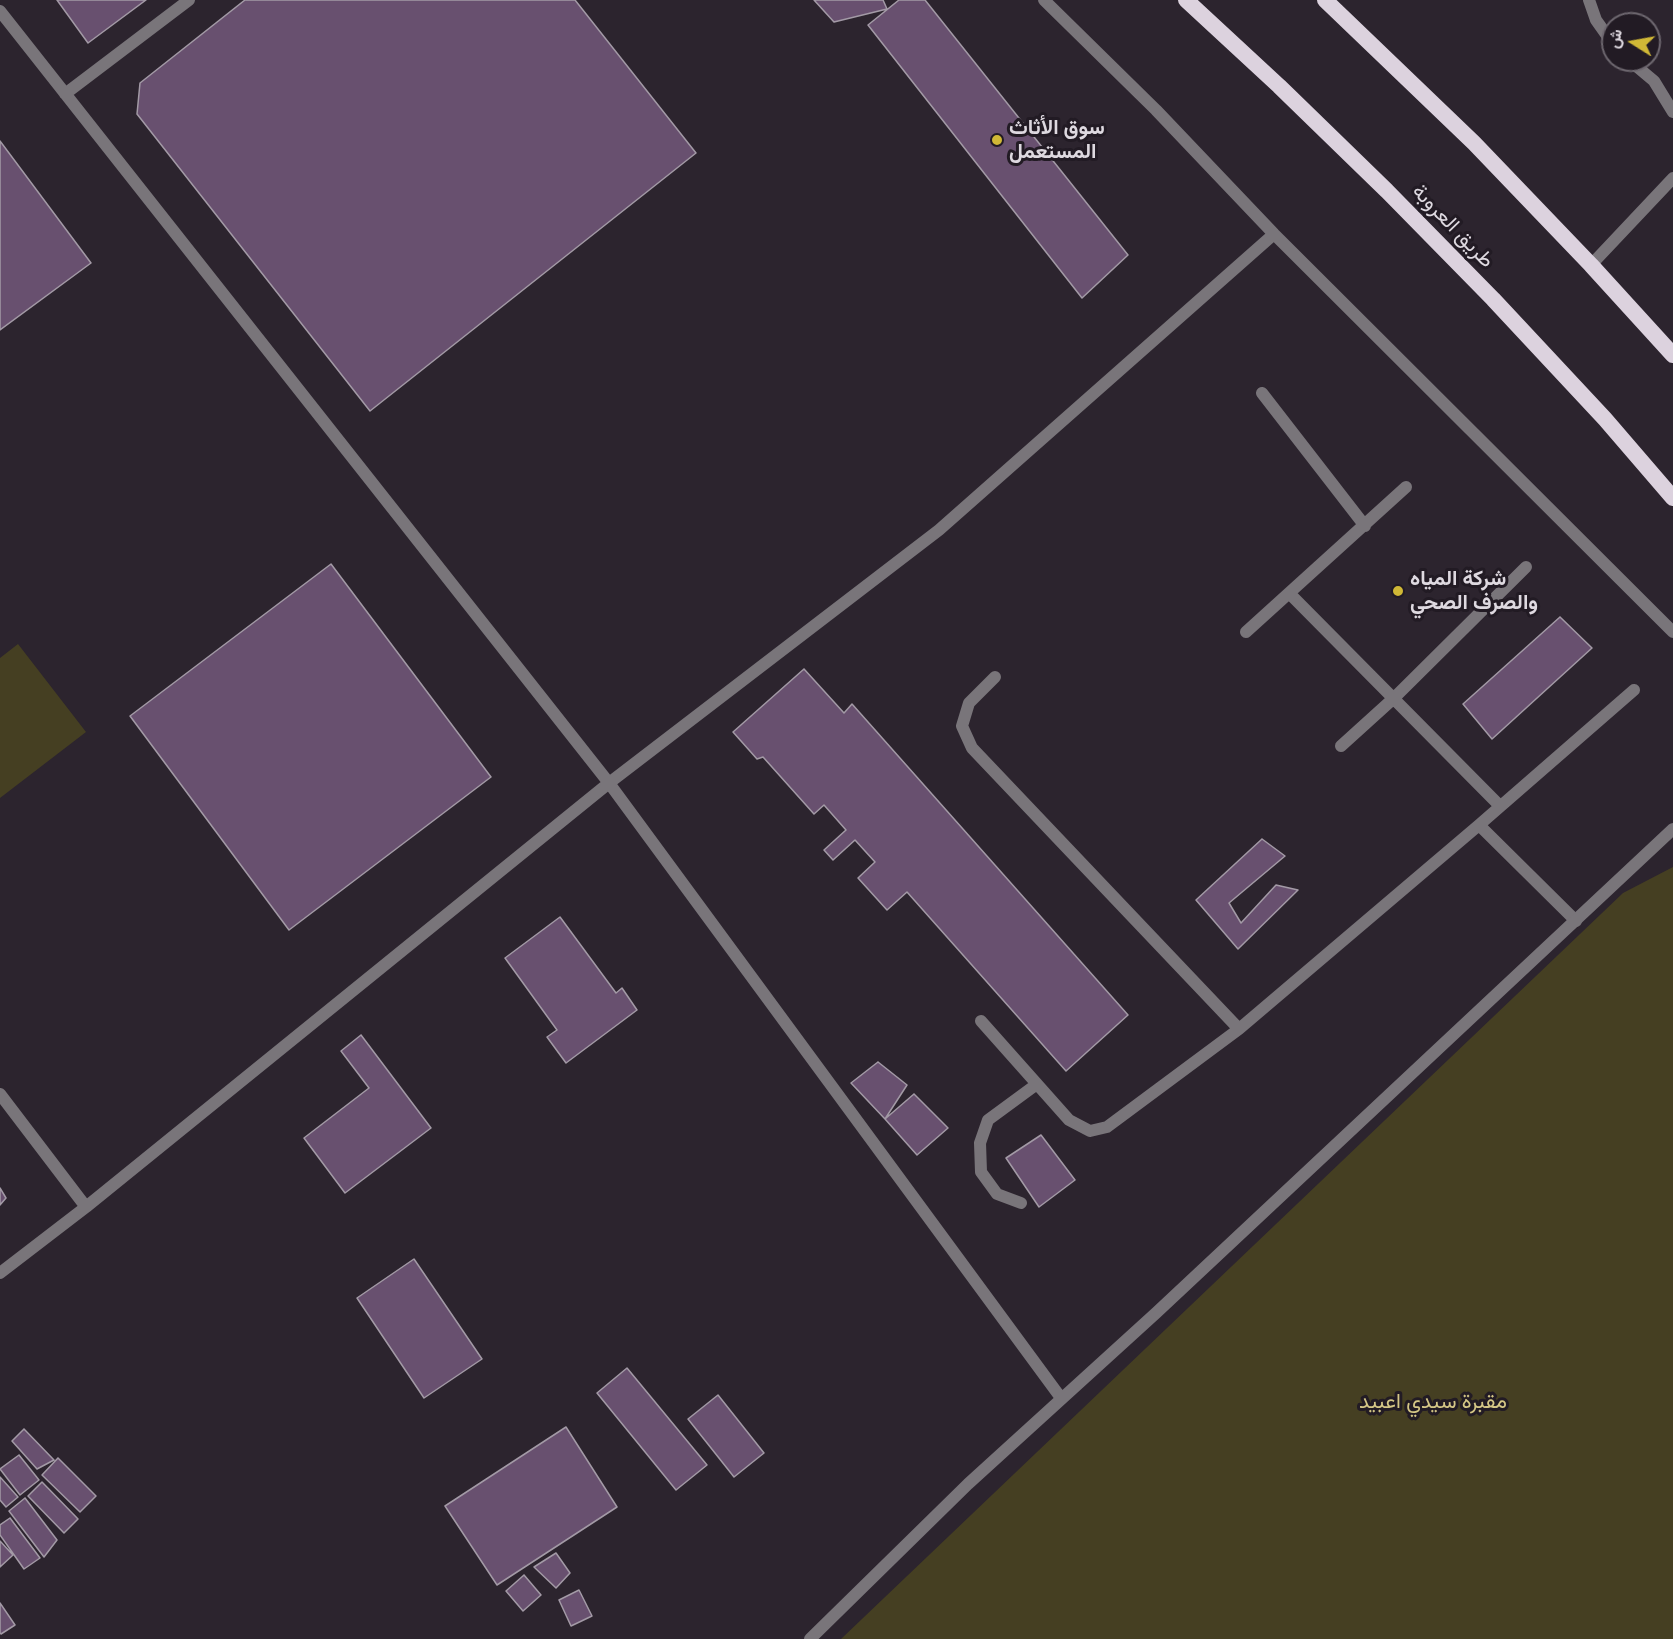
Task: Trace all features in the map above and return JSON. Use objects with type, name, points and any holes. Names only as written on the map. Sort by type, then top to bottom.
[{"type":"highway","name":"طريق العروبة","points":[[1186,0],[1387,191],[1605,419],[1673,498]]},
{"type":"highway","points":[[1325,0],[1465,135],[1591,265],[1673,355]]},
{"type":"street","points":[[65,94],[189,0]]},
{"type":"street","points":[[1044,0],[1156,110],[1274,234],[1673,632]]},
{"type":"street","points":[[1589,0],[1601,27]]},
{"type":"street","points":[[0,11],[609,783],[1061,1398]]},
{"type":"street","points":[[1643,72],[1654,81],[1673,112]]},
{"type":"street","points":[[1591,265],[1673,178]]},
{"type":"street","points":[[0,1273],[86,1207],[609,783],[939,530],[1274,234]]},
{"type":"street","points":[[1262,393],[1365,526]]},
{"type":"street","points":[[1246,632],[1406,487]]},
{"type":"street","points":[[1341,746],[1394,698],[1526,567]]},
{"type":"street","points":[[1289,593],[1500,806]]},
{"type":"street","points":[[995,677],[969,703],[962,726],[972,748],[1239,1029]]},
{"type":"street","points":[[981,1021],[1069,1120],[1090,1131],[1107,1127],[1239,1029],[1634,690]]},
{"type":"street","points":[[1479,825],[1576,921]]},
{"type":"street","points":[[810,1639],[968,1484],[1156,1313],[1673,830]]},
{"type":"street","points":[[1021,1203],[997,1194],[981,1172],[980,1143],[988,1119],[1037,1084]]},
{"type":"street","points":[[0,1094],[86,1207]]},
{"type":"green space","points":[[18,644],[86,732],[0,798],[0,658]]},
{"type":"green space","name":"مقبرة سيدي اعبيد","points":[[1673,867],[1673,1639],[841,1639],[1623,893]]},
{"type":"building","points":[[57,0],[146,0],[88,43]]},
{"type":"building","points":[[245,0],[575,0],[696,153],[370,411],[137,114],[140,83]]},
{"type":"building","points":[[814,0],[883,0],[887,9],[834,22]]},
{"type":"building","name":"سوق الأثاث المستعمل","points":[[899,0],[925,0],[1128,255],[1082,298],[868,25]]},
{"type":"building","points":[[0,141],[91,263],[0,330]]},
{"type":"building","points":[[331,564],[491,777],[289,930],[130,716]]},
{"type":"building","points":[[1560,617],[1592,648],[1492,739],[1463,704]]},
{"type":"building","points":[[804,669],[844,713],[852,704],[1128,1015],[1066,1071],[907,892],[887,910],[858,878],[875,862],[855,840],[833,860],[824,850],[846,830],[824,805],[814,814],[763,757],[757,759],[733,732]]},
{"type":"building","points":[[1262,839],[1285,856],[1229,903],[1241,923],[1276,885],[1298,890],[1238,949],[1196,900]]},
{"type":"building","points":[[560,917],[616,993],[622,988],[637,1010],[566,1063],[547,1037],[557,1030],[505,958]]},
{"type":"building","points":[[361,1035],[431,1128],[345,1193],[304,1138],[369,1088],[341,1051]]},
{"type":"building","points":[[878,1062],[907,1085],[885,1119],[851,1083]]},
{"type":"building","points":[[914,1094],[948,1128],[917,1155],[885,1119]]},
{"type":"building","points":[[1041,1135],[1075,1180],[1039,1207],[1006,1158]]},
{"type":"building","points":[[0,1188],[6,1198],[0,1205]]},
{"type":"building","points":[[414,1259],[482,1359],[424,1398],[357,1298]]},
{"type":"building","points":[[627,1368],[707,1465],[676,1490],[597,1393]]},
{"type":"building","points":[[718,1395],[764,1453],[734,1477],[688,1419]]},
{"type":"building","points":[[566,1427],[617,1507],[497,1585],[445,1506]]},
{"type":"building","points":[[24,1429],[54,1460],[37,1469],[12,1441]]},
{"type":"building","points":[[19,1455],[39,1480],[20,1495],[0,1469]]},
{"type":"building","points":[[58,1458],[96,1496],[80,1512],[42,1475]]},
{"type":"building","points":[[0,1477],[18,1497],[6,1507],[0,1500]]},
{"type":"building","points":[[42,1482],[78,1519],[64,1533],[28,1496]]},
{"type":"building","points":[[25,1498],[57,1540],[44,1557],[9,1511]]},
{"type":"building","points":[[10,1518],[40,1558],[24,1569],[0,1535],[0,1525]]},
{"type":"building","points":[[0,1541],[13,1555],[0,1567]]},
{"type":"building","points":[[556,1553],[570,1573],[556,1588],[534,1567]]},
{"type":"building","points":[[524,1575],[541,1595],[523,1611],[506,1591]]},
{"type":"building","points":[[579,1590],[592,1616],[571,1626],[559,1600]]},
{"type":"building","points":[[0,1603],[15,1625],[1,1634],[0,1633]]},
{"type":"place","name":"سوق الأثاث المستعمل","points":[[997,140]]},
{"type":"place","name":"شركة المياه والصرف الصحي","points":[[1398,591]]}]
